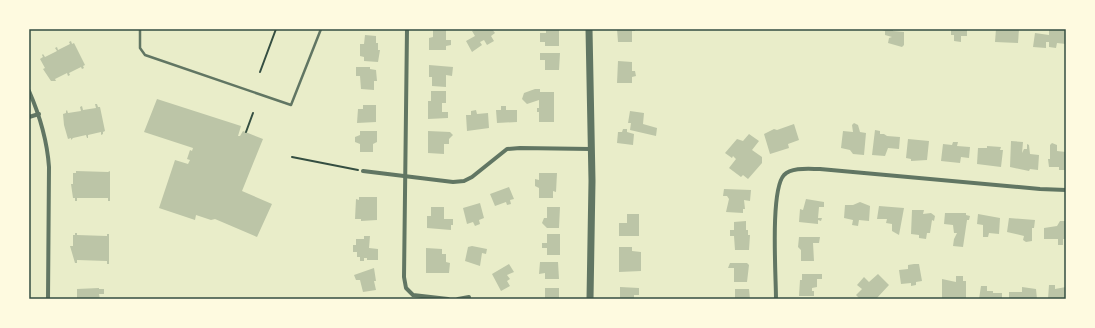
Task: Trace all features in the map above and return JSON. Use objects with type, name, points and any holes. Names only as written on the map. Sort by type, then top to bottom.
[{"type":"street","points":[[407,29],[404,277],[406,288],[413,295],[448,299]]},
{"type":"street","points":[[589,29],[591,149],[590,299]]},
{"type":"street","points":[[29,91],[39,114],[48,145],[48,299]]},
{"type":"street","points":[[29,117],[39,114]]},
{"type":"street","points":[[363,171],[449,182],[464,181],[506,149],[591,149]]},
{"type":"street","points":[[776,299],[776,205],[778,186],[785,174],[798,169],[820,169],[1040,189],[1066,190]]},
{"type":"street","points":[[458,299],[469,297]]},
{"type":"lane","points":[[140,29],[140,48],[145,55],[291,105],[321,29]]},
{"type":"path","points":[[260,72],[276,29]]},
{"type":"path","points":[[246,132],[252,113]]},
{"type":"path","points":[[292,157],[363,171]]},
{"type":"building","points":[[433,29],[446,29],[446,40],[451,40],[451,45],[446,46],[446,50],[429,50],[429,38],[433,37]]},
{"type":"building","points":[[476,29],[492,29],[495,33],[491,36],[494,41],[487,45],[484,40],[480,42],[482,45],[472,52],[466,41],[475,36],[472,31]]},
{"type":"building","points":[[546,29],[559,29],[559,46],[545,46],[545,42],[540,42],[540,33],[546,33]]},
{"type":"building","points":[[617,29],[635,29],[635,31],[632,31],[632,42],[618,42]]},
{"type":"building","points":[[879,29],[893,29],[893,31],[904,32],[904,45],[902,47],[888,43],[889,38],[892,37],[885,35],[885,31]]},
{"type":"building","points":[[951,29],[967,29],[967,36],[961,36],[961,42],[954,41],[954,35],[951,35]]},
{"type":"building","points":[[996,29],[1019,29],[1018,43],[995,42]]},
{"type":"building","points":[[1049,29],[1066,30],[1066,44],[1057,43],[1056,48],[1049,47],[1049,42],[1046,42],[1046,48],[1033,47],[1035,33],[1049,35]]},
{"type":"building","points":[[365,35],[376,36],[378,50],[380,50],[378,62],[364,61],[364,57],[360,56],[360,44],[364,44]]},
{"type":"building","points":[[71,41],[72,44],[74,43],[85,65],[83,66],[84,68],[82,69],[81,67],[69,73],[70,75],[68,76],[67,73],[55,79],[56,81],[51,81],[43,69],[45,68],[40,59],[43,57],[42,55],[43,54],[45,57],[57,51],[55,48],[57,47],[58,50],[70,44],[69,42]]},
{"type":"building","points":[[540,53],[560,53],[559,70],[545,70],[545,60],[540,60]]},
{"type":"building","points":[[618,61],[632,62],[632,71],[635,71],[636,76],[632,77],[632,83],[617,83]]},
{"type":"building","points":[[429,65],[453,67],[452,76],[446,75],[446,87],[432,86],[432,77],[429,77]]},
{"type":"building","points":[[356,67],[370,67],[370,69],[376,70],[377,81],[374,81],[374,90],[361,89],[360,76],[356,76]]},
{"type":"building","points":[[535,89],[540,89],[540,92],[554,92],[554,122],[539,122],[539,112],[537,112],[537,108],[539,108],[539,100],[527,104],[522,99],[524,93]]},
{"type":"building","points":[[431,91],[446,91],[446,103],[442,103],[442,112],[448,112],[448,118],[428,119],[428,101],[431,101]]},
{"type":"building","points":[[157,99],[241,126],[238,136],[240,136],[243,131],[263,139],[242,191],[272,204],[257,237],[215,219],[211,220],[196,215],[195,220],[159,208],[175,160],[188,164],[190,160],[187,159],[190,150],[192,151],[193,148],[144,132]]},
{"type":"building","points":[[95,104],[100,107],[105,131],[103,134],[101,135],[101,132],[88,135],[88,138],[86,135],[73,138],[71,140],[71,138],[68,139],[63,114],[66,113],[67,110],[68,113],[81,111],[80,107],[82,106],[83,110],[96,108]]},
{"type":"building","points":[[363,105],[376,105],[376,122],[357,123],[358,109],[363,109]]},
{"type":"building","points":[[501,106],[506,106],[506,110],[517,110],[517,122],[497,123],[496,110],[501,110]]},
{"type":"building","points":[[476,110],[477,114],[488,113],[489,128],[467,131],[466,115],[471,115],[471,111]]},
{"type":"building","points":[[630,111],[644,113],[643,124],[657,128],[656,136],[630,130],[631,123],[628,123]]},
{"type":"building","points":[[854,123],[858,125],[860,132],[866,133],[864,155],[853,154],[850,150],[841,148],[843,131],[853,132],[852,125]]},
{"type":"building","points":[[794,124],[799,140],[788,144],[789,148],[770,154],[764,134],[774,129],[777,130]]},
{"type":"building","points":[[623,129],[627,129],[627,132],[634,134],[633,145],[617,143],[618,132],[622,132]]},
{"type":"building","points":[[875,130],[880,131],[880,134],[887,136],[900,137],[899,149],[888,148],[885,156],[872,155]]},
{"type":"building","points":[[360,131],[377,131],[377,142],[373,144],[373,152],[360,152],[360,144],[355,142],[355,137],[360,135]]},
{"type":"building","points":[[428,131],[450,132],[453,135],[449,139],[449,144],[444,144],[444,154],[428,153]]},
{"type":"building","points":[[749,134],[759,141],[752,150],[762,157],[762,163],[748,179],[743,175],[741,177],[729,168],[736,159],[725,153],[737,139],[743,141]]},
{"type":"building","points":[[908,139],[929,141],[927,160],[911,161],[911,159],[906,158]]},
{"type":"building","points":[[1011,141],[1023,142],[1022,153],[1024,149],[1027,149],[1027,144],[1029,145],[1030,154],[1039,155],[1038,170],[1030,169],[1029,171],[1010,167]]},
{"type":"building","points":[[953,142],[958,142],[957,146],[970,147],[969,158],[961,157],[960,163],[941,161],[943,144],[952,145]]},
{"type":"building","points":[[1052,143],[1057,145],[1057,151],[1066,152],[1066,170],[1059,170],[1059,167],[1049,167],[1048,159],[1050,159],[1050,145]]},
{"type":"building","points":[[987,146],[1001,147],[1000,150],[1003,150],[1001,167],[977,164],[978,148],[987,148]]},
{"type":"building","points":[[76,171],[110,171],[110,201],[108,201],[108,198],[77,198],[77,201],[75,201],[75,198],[73,198],[71,184],[73,184],[73,173],[76,173]]},
{"type":"building","points":[[539,173],[557,173],[556,192],[553,191],[553,198],[539,198],[539,188],[535,186],[535,179],[539,180]]},
{"type":"building","points":[[509,187],[514,199],[510,200],[511,204],[507,205],[506,202],[495,206],[490,194]]},
{"type":"building","points":[[724,189],[751,190],[750,201],[744,200],[745,209],[743,209],[743,213],[726,212],[729,199],[727,196],[723,196]]},
{"type":"building","points":[[359,197],[377,197],[377,220],[361,221],[361,219],[355,219],[356,199],[359,200]]},
{"type":"building","points":[[806,199],[824,202],[824,207],[819,207],[818,218],[822,218],[821,221],[818,220],[818,224],[799,222],[800,209],[803,210]]},
{"type":"building","points":[[860,202],[870,206],[869,221],[859,220],[858,226],[852,225],[853,220],[844,218],[845,205],[853,205]]},
{"type":"building","points":[[480,203],[484,218],[479,220],[480,224],[475,226],[473,222],[467,224],[463,208]]},
{"type":"building","points":[[879,206],[904,208],[899,235],[892,231],[892,224],[886,223],[887,219],[877,219]]},
{"type":"building","points":[[431,207],[444,207],[444,219],[453,219],[451,230],[427,228],[427,216],[431,216]]},
{"type":"building","points":[[547,207],[560,207],[559,228],[547,228],[542,223],[544,218],[547,218]]},
{"type":"building","points":[[912,210],[924,210],[923,214],[931,213],[935,216],[934,221],[932,220],[930,233],[927,233],[926,239],[919,238],[919,235],[911,234]]},
{"type":"building","points":[[945,213],[966,213],[966,215],[970,216],[969,220],[967,220],[963,247],[953,246],[957,233],[954,233],[953,225],[944,224]]},
{"type":"building","points":[[627,214],[639,214],[639,236],[619,236],[619,223],[627,223]]},
{"type":"building","points":[[978,214],[1000,218],[999,234],[989,233],[988,237],[983,237],[983,225],[977,224]]},
{"type":"building","points":[[1009,218],[1035,220],[1034,228],[1032,228],[1032,241],[1026,242],[1023,240],[1024,236],[1007,232]]},
{"type":"building","points":[[746,221],[746,230],[748,230],[748,235],[750,235],[749,250],[735,250],[734,236],[730,236],[730,230],[734,230],[734,222]]},
{"type":"building","points":[[1060,221],[1066,221],[1066,239],[1063,239],[1063,245],[1058,245],[1058,239],[1044,239],[1044,228],[1057,226]]},
{"type":"building","points":[[75,233],[77,233],[77,235],[107,236],[107,234],[109,234],[109,264],[107,264],[107,261],[77,260],[77,263],[75,263],[70,246],[73,246],[73,235],[75,235]]},
{"type":"building","points":[[547,234],[560,234],[560,255],[547,255],[547,248],[542,248],[542,243],[547,243]]},
{"type":"building","points":[[364,236],[370,236],[369,248],[378,249],[378,260],[367,260],[367,258],[364,258],[364,261],[360,261],[360,257],[357,257],[357,252],[353,252],[353,245],[356,245],[356,239],[364,239]]},
{"type":"building","points":[[799,237],[820,237],[819,243],[813,243],[814,261],[801,261],[801,250],[798,247]]},
{"type":"building","points":[[472,246],[487,249],[486,254],[482,253],[480,266],[465,261],[468,247]]},
{"type":"building","points":[[619,247],[632,247],[632,251],[641,252],[641,271],[619,272]]},
{"type":"building","points":[[426,248],[442,249],[442,254],[446,254],[446,262],[450,263],[449,273],[426,273]]},
{"type":"building","points":[[540,262],[558,262],[559,279],[545,279],[545,273],[539,274]]},
{"type":"building","points":[[730,263],[747,263],[749,265],[747,282],[734,282],[734,268],[728,268]]},
{"type":"building","points":[[509,264],[514,272],[507,275],[510,279],[507,281],[510,286],[501,291],[492,274]]},
{"type":"building","points":[[919,264],[922,281],[916,282],[916,285],[911,286],[911,283],[901,284],[899,270],[908,269],[908,265]]},
{"type":"building","points":[[374,268],[376,290],[363,292],[360,280],[356,280],[354,275]]},
{"type":"building","points":[[802,274],[822,274],[822,279],[817,279],[817,287],[812,288],[812,291],[814,291],[814,296],[799,296]]},
{"type":"building","points":[[878,274],[889,285],[876,299],[860,299],[856,295],[862,289],[857,285],[864,277],[869,282]]},
{"type":"building","points":[[956,276],[963,276],[963,281],[966,281],[966,299],[942,299],[942,279],[956,282]]},
{"type":"building","points":[[1049,285],[1055,285],[1055,289],[1066,287],[1066,299],[1048,299]]},
{"type":"building","points":[[981,286],[987,286],[987,291],[993,291],[993,293],[1002,293],[1002,299],[979,299]]},
{"type":"building","points":[[620,287],[639,288],[639,295],[634,295],[634,299],[620,299]]},
{"type":"building","points":[[1022,287],[1036,289],[1037,299],[1009,299],[1009,292],[1022,292]]},
{"type":"building","points":[[545,288],[559,288],[559,299],[545,299]]},
{"type":"building","points":[[77,289],[104,289],[104,294],[99,294],[100,299],[77,299]]},
{"type":"building","points":[[735,289],[749,289],[750,299],[735,299]]}]
